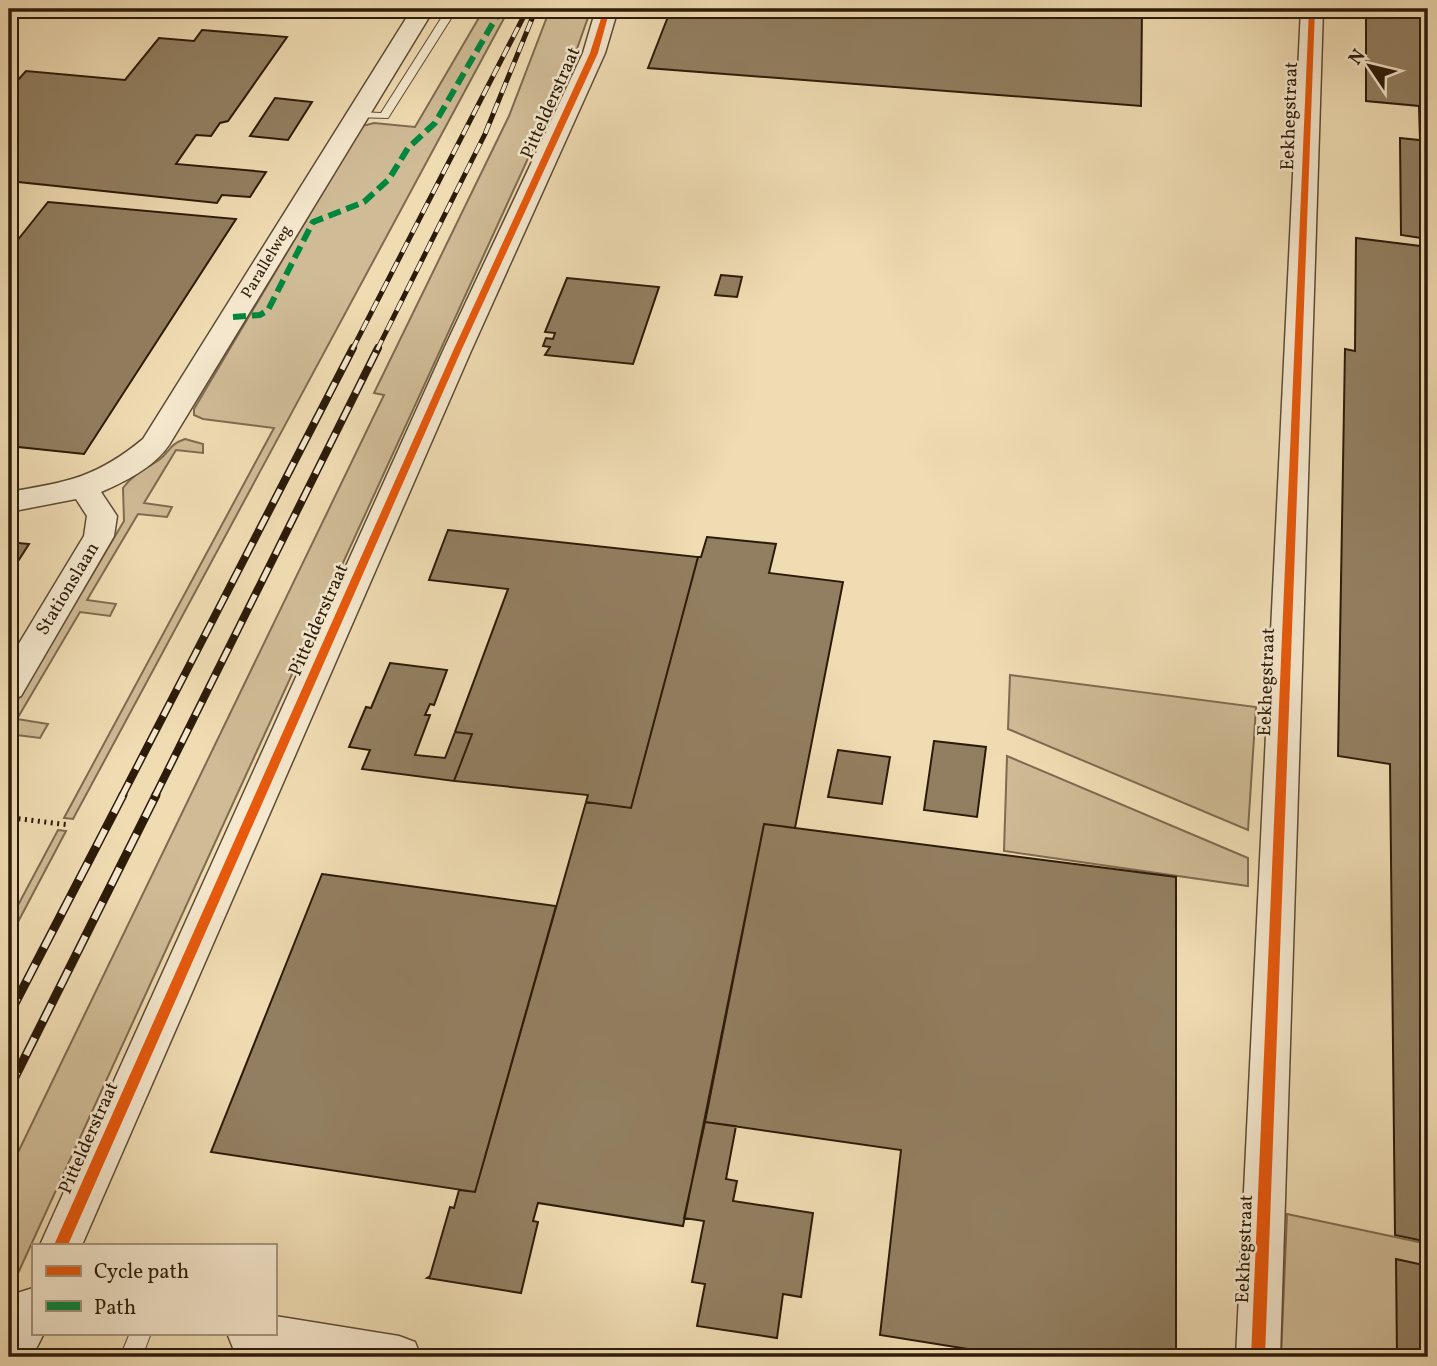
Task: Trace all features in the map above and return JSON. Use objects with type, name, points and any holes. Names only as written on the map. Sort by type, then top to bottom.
[{"type":"street","name":"Parallelweg","points":[[9,502],[85,489],[117,474],[154,444],[423,9]]},
{"type":"street","name":"Pittelderstraat","points":[[61,1244],[457,351],[594,53],[607,9]]},
{"type":"street","name":"Eekhegstraat","points":[[1258,1357],[1312,9]]},
{"type":"street","name":"Stationslaan","points":[[9,688],[99,536],[102,516],[85,489]]},
{"type":"street","points":[[9,1357],[32,1309]]},
{"type":"street","points":[[255,1334],[399,1357]]},
{"type":"lane","points":[[357,115],[384,116],[452,9]]},
{"type":"lane","points":[[131,1357],[141,1334]]},
{"type":"path","points":[[12,818],[69,825]]},
{"type":"shaded area","points":[[484,9],[509,9],[73,819],[64,818],[274,428],[203,419],[194,415],[194,409],[362,126],[374,123],[415,127]]},
{"type":"shaded area","points":[[550,9],[591,9],[573,60],[9,1293],[9,1171],[384,395],[374,393],[509,116]]},
{"type":"shaded area","points":[[185,439],[203,444],[203,453],[176,450],[144,503],[172,507],[167,517],[138,514],[87,600],[116,604],[110,616],[80,612],[17,719],[48,724],[40,738],[9,734],[9,715],[124,521],[123,488],[135,476],[163,457],[172,446]]},
{"type":"shaded area","points":[[1010,675],[1256,707],[1248,830],[1008,729]]},
{"type":"shaded area","points":[[1007,756],[1248,858],[1248,886],[1004,851]]},
{"type":"shaded area","points":[[58,830],[66,831],[9,939],[9,922]]},
{"type":"shaded area","points":[[1287,1214],[1428,1244],[1428,1357],[1281,1357]]},
{"type":"building","points":[[671,9],[1142,9],[1141,106],[648,68]]},
{"type":"building","points":[[1366,9],[1428,9],[1428,141],[1420,140],[1419,106],[1366,101]]},
{"type":"building","points":[[202,30],[287,37],[228,121],[220,123],[211,136],[196,135],[176,164],[266,172],[250,197],[222,195],[217,203],[9,181],[9,90],[26,71],[125,80],[159,38],[194,41]]},
{"type":"building","points":[[275,98],[312,102],[288,140],[250,136]]},
{"type":"building","points":[[1400,138],[1428,141],[1428,239],[1401,235]]},
{"type":"building","points":[[48,202],[236,219],[84,454],[9,446],[9,251]]},
{"type":"building","points":[[1356,238],[1428,247],[1428,1242],[1395,1235],[1390,764],[1338,756],[1345,349],[1355,351]]},
{"type":"building","points":[[721,275],[742,277],[737,297],[715,295]]},
{"type":"building","points":[[567,278],[659,287],[633,364],[545,355],[550,347],[543,346],[546,338],[553,339],[555,333],[545,332]]},
{"type":"building","points":[[448,530],[698,557],[631,808],[586,802],[588,795],[454,781],[472,734],[455,732],[508,589],[429,580]]},
{"type":"building","points":[[707,537],[776,544],[769,573],[843,582],[795,828],[764,824],[683,1226],[538,1203],[533,1221],[538,1222],[521,1293],[427,1278],[430,1276],[450,1207],[454,1208],[459,1190],[475,1192],[586,802],[631,808],[698,557],[701,557]]},
{"type":"building","points":[[9,542],[29,544],[9,572]]},
{"type":"building","points":[[390,663],[447,670],[434,705],[430,704],[425,715],[430,715],[415,755],[445,758],[455,732],[472,734],[454,781],[362,769],[370,750],[349,747],[366,707],[371,708]]},
{"type":"building","points":[[934,741],[986,747],[977,817],[924,810]]},
{"type":"building","points":[[838,750],[890,757],[882,804],[828,797]]},
{"type":"building","points":[[764,824],[1176,877],[1176,1357],[1018,1357],[880,1335],[901,1150],[705,1122]]},
{"type":"building","points":[[322,874],[556,906],[475,1192],[211,1152]]},
{"type":"building","points":[[705,1122],[736,1126],[726,1179],[737,1181],[733,1201],[813,1213],[801,1297],[783,1294],[777,1338],[697,1326],[705,1284],[692,1282],[704,1221],[684,1218]]},
{"type":"building","points":[[1396,1259],[1428,1266],[1428,1357],[1397,1357]]},
{"type":"railway","points":[[378,348],[485,134],[536,9]]},
{"type":"railway","points":[[352,350],[526,12]]},
{"type":"railway","points":[[122,796],[353,348]]},
{"type":"railway","points":[[155,796],[378,348]]},
{"type":"railway","points":[[9,1015],[123,795]]},
{"type":"railway","points":[[9,1089],[156,795]]},
{"type":"marked path","points":[[233,317],[260,315],[268,310],[313,222],[364,202],[389,179],[408,148],[435,123],[501,9]]},
{"type":"cycle path","points":[[61,1244],[457,351],[594,53],[607,9]]},
{"type":"cycle path","points":[[1258,1357],[1312,9]]}]
